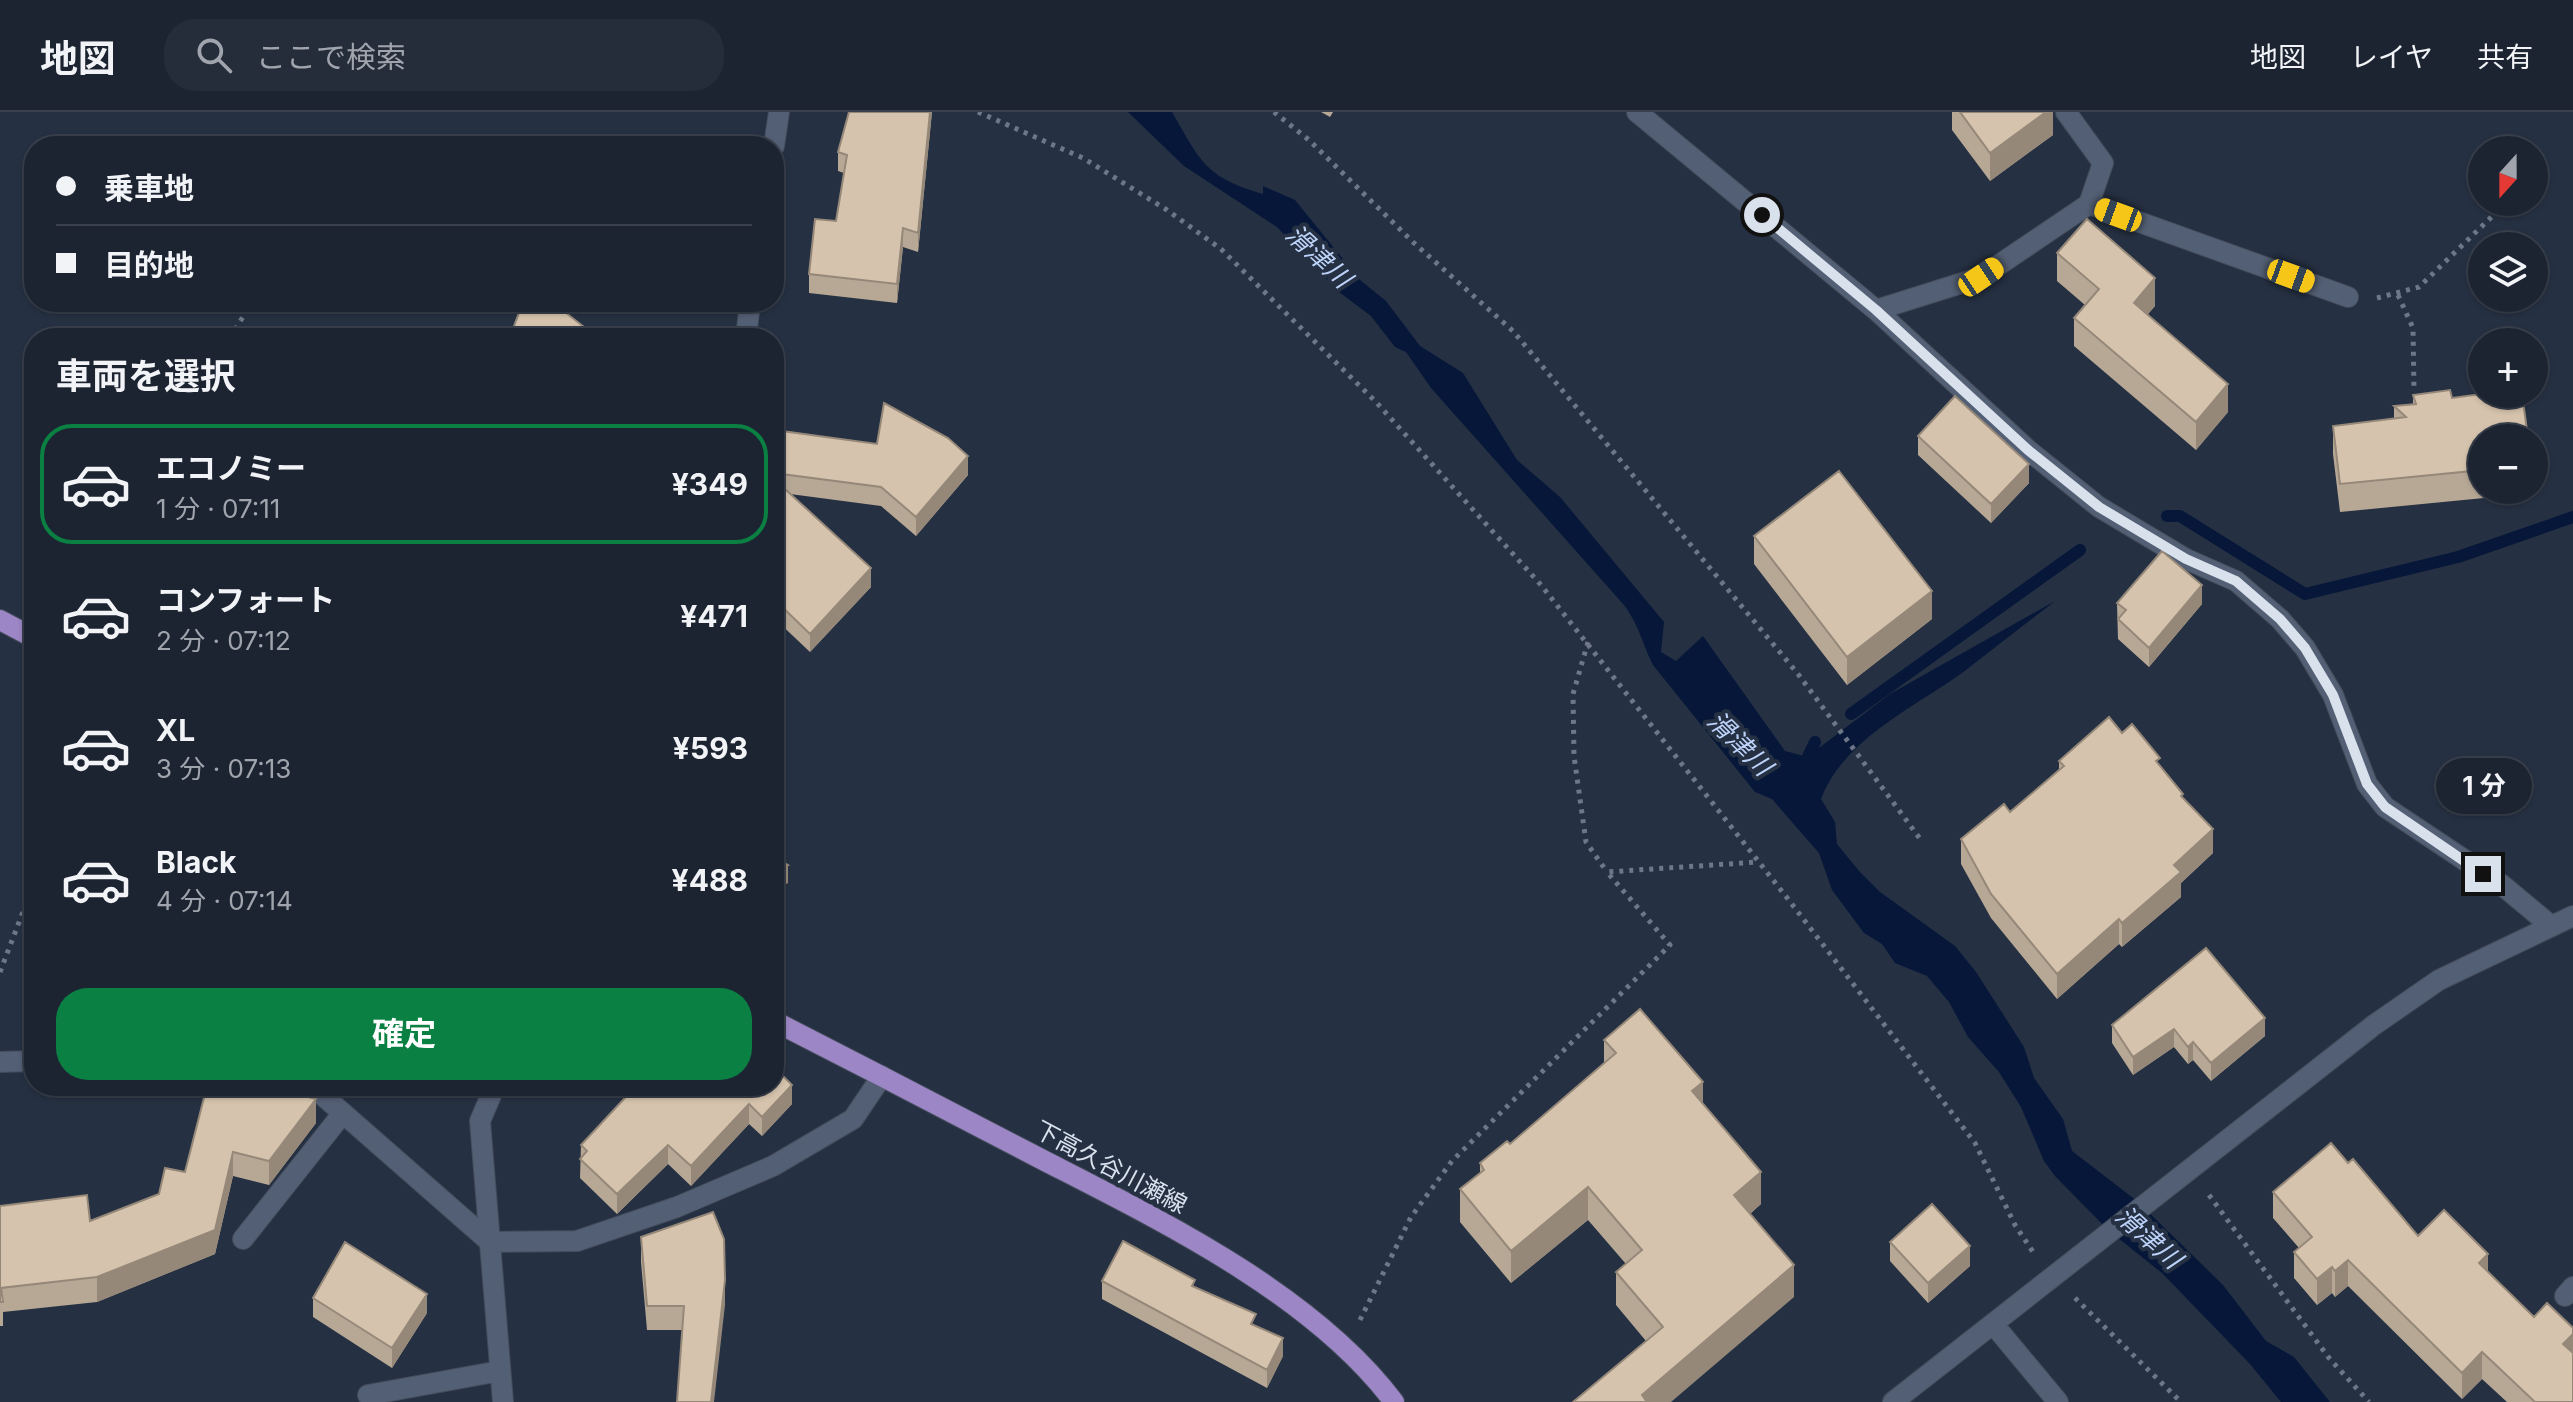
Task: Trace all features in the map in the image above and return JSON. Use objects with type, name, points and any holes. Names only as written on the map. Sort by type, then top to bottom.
[{"type":"main road","points":[[0,620],[24,633]]},
{"type":"main road","name":"下高久谷川瀬線","points":[[784,1026],[1148,1214],[1233,1264],[1316,1324],[1394,1402]]},
{"type":"street","points":[[775,136],[779,112]]},
{"type":"street","points":[[1637,112],[1876,310],[2028,450],[2099,507],[2186,559],[2236,581],[2280,619],[2305,648],[2333,695],[2367,784],[2385,807],[2502,885],[2550,925]]},
{"type":"street","points":[[1876,310],[1981,277],[2089,204],[2103,163],[2066,112]]},
{"type":"street","points":[[2089,204],[2348,297]]},
{"type":"street","points":[[1893,1402],[2374,1025],[2439,980],[2573,916]]},
{"type":"street","points":[[0,1062],[24,1061]]},
{"type":"street","points":[[323,1096],[490,1242],[577,1241],[677,1207],[773,1166],[853,1119],[882,1076]]},
{"type":"street","points":[[491,1096],[480,1121],[503,1402]]},
{"type":"street","points":[[243,1239],[343,1113]]},
{"type":"street","points":[[1994,1325],[2058,1402]]},
{"type":"street","points":[[368,1395],[500,1371]]},
{"type":"path","points":[[978,112],[1083,158],[1167,210],[1221,249],[1376,402],[1588,642],[1759,862],[1975,1143],[2015,1225],[2181,1402]]},
{"type":"path","points":[[1274,112],[1309,140],[1414,243],[1513,331],[1798,674],[1921,840]]},
{"type":"path","points":[[2348,297],[2385,299],[2419,287],[2493,216]]},
{"type":"path","points":[[2398,295],[2413,328],[2414,390]]},
{"type":"path","points":[[1345,1351],[1411,1217],[1452,1161],[1670,945],[1607,872],[1586,842],[1574,756],[1573,694],[1588,642]]},
{"type":"path","points":[[1607,872],[1759,862]]},
{"type":"path","points":[[0,972],[24,909]]},
{"type":"path","points":[[2181,1174],[2329,1358],[2369,1402]]},
{"type":"water","name":"滑津川","points":[[1128,112],[1172,112],[1190,144],[1216,174],[1244,188],[1263,194],[1263,186],[1295,200],[1360,280],[1386,301],[1420,346],[1463,373],[1517,460],[1560,497],[1664,622],[1661,652],[1676,661],[1703,636],[1785,751],[1804,756],[1815,751],[1890,694],[2055,601],[1962,673],[1862,742],[1831,778],[1821,799],[1835,822],[1837,844],[1859,871],[1880,892],[1955,946],[1976,972],[2024,1047],[2034,1078],[2063,1119],[2072,1151],[2137,1201],[2223,1285],[2266,1341],[2294,1357],[2330,1402],[2281,1402],[2250,1364],[2162,1273],[2108,1230],[2055,1176],[2044,1161],[2021,1107],[1999,1072],[1968,1037],[1949,1002],[1927,976],[1895,963],[1882,944],[1864,933],[1832,890],[1819,853],[1772,799],[1755,792],[1653,665],[1624,605],[1431,388],[1406,352],[1395,347],[1371,316],[1339,292],[1277,227],[1184,166]]},
{"type":"building","points":[[849,112],[930,112],[918,233],[903,228],[897,284],[809,274],[815,219],[836,221],[847,155],[838,152]]},
{"type":"building","points":[[1960,112],[2046,112],[1990,153]]},
{"type":"building","points":[[2087,219],[2155,278],[2134,303],[2228,384],[2196,422],[2074,318],[2099,289],[2057,253]]},
{"type":"building","points":[[519,312],[565,312],[585,328],[513,328]]},
{"type":"building","points":[[2450,390],[2452,398],[2468,396],[2468,408],[2524,408],[2526,424],[2468,424],[2468,471],[2340,484],[2333,426],[2406,417],[2394,406],[2416,404],[2413,395]]},
{"type":"building","points":[[1955,396],[2029,464],[1991,504],[1918,436]]},
{"type":"building","points":[[884,403],[948,438],[968,456],[916,517],[881,487],[784,474],[784,431],[877,444]]},
{"type":"building","points":[[1839,471],[1932,591],[1847,657],[1754,536]]},
{"type":"building","points":[[784,490],[871,568],[810,634],[784,609]]},
{"type":"building","points":[[2162,551],[2202,585],[2149,648],[2118,619],[2126,610],[2117,603]]},
{"type":"building","points":[[2109,717],[2122,733],[2132,724],[2160,758],[2156,761],[2183,794],[2181,796],[2213,829],[2174,865],[2181,872],[2122,923],[2119,919],[2057,974],[1991,894],[1961,839],[2004,804],[2010,812],[2064,766],[2059,761]]},
{"type":"building","points":[[2206,948],[2265,1018],[2211,1063],[2193,1042],[2188,1047],[2174,1029],[2133,1057],[2112,1025]]},
{"type":"building","points":[[1640,1009],[1703,1082],[1692,1091],[1761,1172],[1734,1195],[1794,1265],[1642,1395],[1647,1402],[1573,1402],[1663,1327],[1616,1272],[1642,1250],[1588,1187],[1511,1251],[1460,1189],[1484,1170],[1480,1163],[1507,1141],[1510,1144],[1616,1053],[1604,1040]]},
{"type":"building","points":[[784,1077],[792,1085],[784,1094]]},
{"type":"building","points":[[204,1096],[304,1096],[316,1099],[269,1161],[233,1152],[215,1230],[97,1277],[1,1288],[3,1302],[0,1302],[0,1206],[87,1195],[90,1221],[159,1194],[165,1168],[185,1172]]},
{"type":"building","points":[[627,1096],[782,1096],[762,1117],[749,1104],[691,1166],[668,1145],[617,1194],[580,1159],[587,1151],[581,1145]]},
{"type":"building","points":[[2331,1143],[2348,1163],[2353,1159],[2418,1236],[2444,1210],[2488,1254],[2479,1263],[2534,1317],[2547,1303],[2573,1328],[2573,1334],[2563,1344],[2573,1353],[2573,1402],[2535,1402],[2482,1352],[2462,1373],[2348,1260],[2335,1271],[2332,1267],[2317,1279],[2294,1252],[2312,1237],[2273,1192]]},
{"type":"building","points":[[1932,1204],[1970,1246],[1928,1283],[1890,1242]]},
{"type":"building","points":[[713,1212],[724,1239],[725,1280],[711,1402],[677,1402],[684,1306],[647,1306],[641,1237]]},
{"type":"building","points":[[1123,1241],[1195,1280],[1192,1286],[1256,1314],[1251,1324],[1283,1338],[1267,1370],[1102,1281]]},
{"type":"building","points":[[345,1242],[427,1294],[392,1348],[313,1298]]},
{"type":"waterway","points":[[2167,516],[2180,516],[2305,594],[2458,557],[2573,517]]},
{"type":"waterway","points":[[1851,714],[2080,550]]},
{"type":"waterway","points":[[1804,765],[1815,742]]},
{"type":"route","points":[[1762,215],[1876,310],[2028,450],[2099,507],[2186,559],[2236,581],[2280,619],[2305,648],[2333,695],[2367,784],[2385,807],[2483,874]]}]
